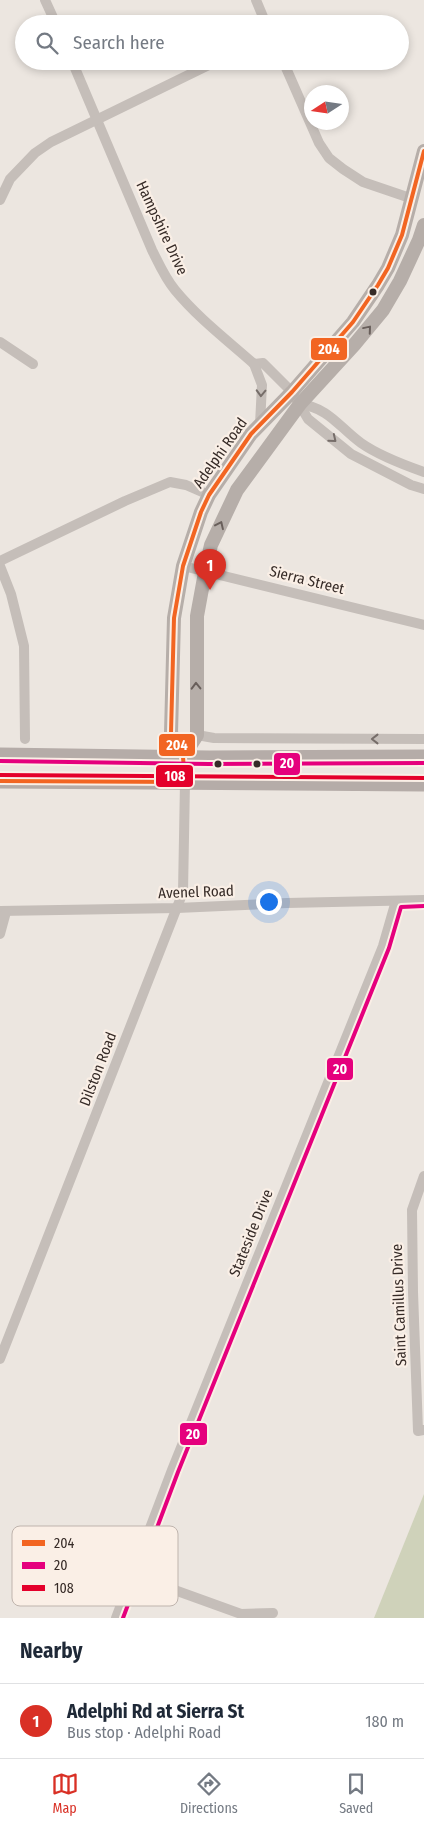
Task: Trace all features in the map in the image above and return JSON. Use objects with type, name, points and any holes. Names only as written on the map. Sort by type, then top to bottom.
[{"type":"main road","name":"Adelphi Road","points":[[185,782],[183,757],[171,733],[174,618],[188,546],[209,494],[251,434],[292,392],[352,322],[378,285],[388,268],[402,235],[424,152]]},
{"type":"main road","points":[[183,757],[197,735],[197,616],[212,545],[237,490],[300,404],[384,310],[420,240],[424,224]]},
{"type":"main road","points":[[0,755],[424,757]]},
{"type":"main road","points":[[0,781],[185,782],[209,784],[424,784]]},
{"type":"street","points":[[45,0],[52,15]]},
{"type":"street","points":[[256,0],[262,15]]},
{"type":"street","name":"Hampshire Drive","points":[[76,70],[152,250],[174,289],[254,364],[263,364],[292,392],[308,419],[351,454],[411,485],[424,489]]},
{"type":"street","points":[[0,200],[10,179],[35,153],[64,135],[199,70]]},
{"type":"street","points":[[287,70],[319,143],[329,158],[343,170],[363,182],[412,199]]},
{"type":"street","points":[[0,342],[33,364]]},
{"type":"street","points":[[254,364],[262,385],[260,424]]},
{"type":"street","points":[[300,404],[321,409],[359,442],[407,466],[424,472]]},
{"type":"street","points":[[351,454],[359,442]]},
{"type":"street","points":[[0,561],[125,501],[170,482],[186,484],[209,494]]},
{"type":"street","points":[[0,566],[11,594],[24,646],[25,739]]},
{"type":"street","name":"Sierra Street","points":[[183,566],[424,625]]},
{"type":"street","points":[[197,735],[214,738],[424,739]]},
{"type":"street","name":"Dilston Road","points":[[0,1360],[3,1344],[183,892],[185,782]]},
{"type":"street","name":"Avenel Road","points":[[3,911],[177,908],[424,900]]},
{"type":"street","name":"Stateside Drive","points":[[151,1526],[172,1470],[383,946],[396,901]]},
{"type":"street","points":[[0,934],[3,911]]},
{"type":"street","name":"Saint Camillus Drive","points":[[424,1176],[412,1210],[418,1430],[424,1430]]},
{"type":"street","points":[[178,1592],[241,1614],[273,1613]]},
{"type":"street","name":"Stateside Drive","points":[[116,1618],[121,1606]]},
{"type":"green space","points":[[424,1494],[424,1618],[374,1618]]},
{"type":"transit line","name":"204","points":[[0,781],[185,782],[183,757],[171,733],[174,618],[183,566],[201,512],[209,495],[251,434],[292,392],[353,322],[378,285],[388,268],[402,235],[424,151]]},
{"type":"transit line","name":"20","points":[[0,761],[209,764],[424,763]]},
{"type":"transit line","name":"108","points":[[0,775],[424,778]]},
{"type":"transit line","name":"20","points":[[158,1526],[389,948],[401,907],[424,906]]},
{"type":"transit line","name":"20","points":[[123,1618],[128,1606]]},
{"type":"place","name":"Adelphi Rd at Sierra St","points":[[210,590]]}]
